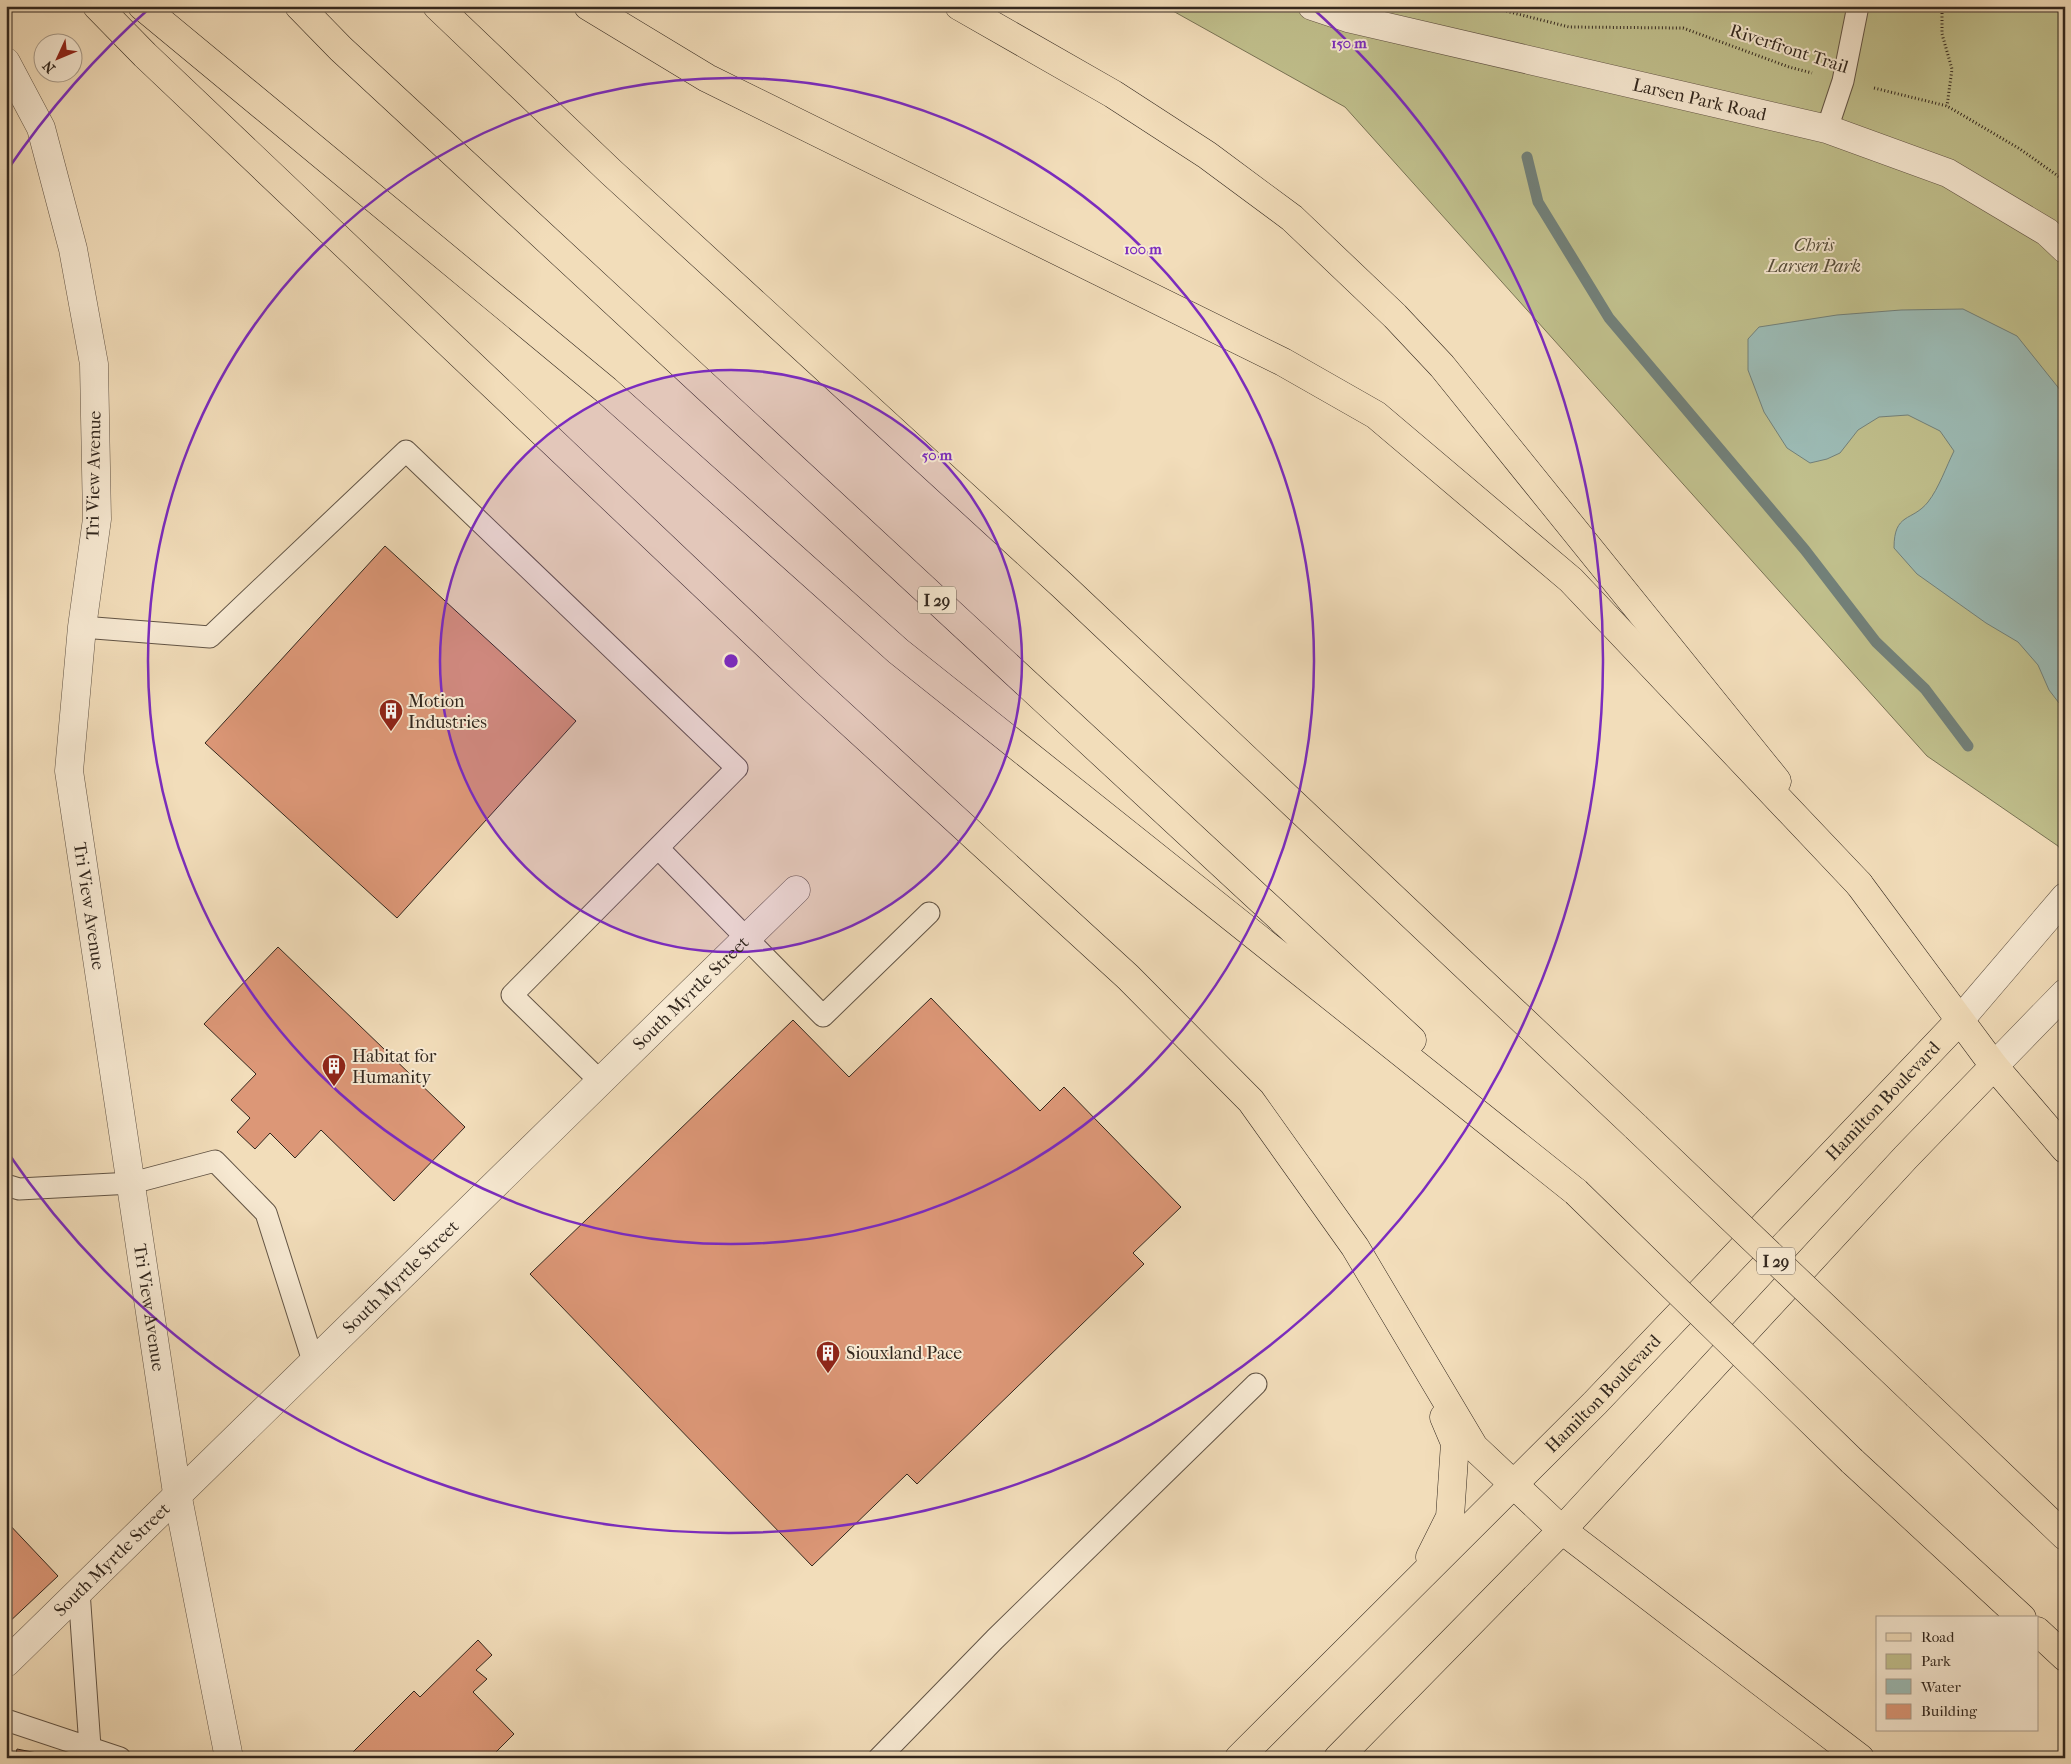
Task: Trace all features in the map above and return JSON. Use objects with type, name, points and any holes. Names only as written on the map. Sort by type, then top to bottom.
[{"type":"main road","points":[[98,6],[145,55],[809,685],[1128,977],[1251,1101],[1355,1247],[1474,1447],[1512,1486],[1562,1530],[1860,1758]]},
{"type":"main road","points":[[142,6],[606,390],[898,651],[1576,1192]]},
{"type":"main road","name":"I 29","points":[[299,6],[349,56],[1576,1192],[1852,1461],[2020,1616]]},
{"type":"main road","name":"I 29","points":[[437,6],[611,172],[1063,586],[1636,1127],[2065,1536]]},
{"type":"main road","points":[[588,6],[707,78],[1283,362],[1376,415],[1571,580],[1859,884]]},
{"type":"main road","points":[[959,6],[1104,89],[1207,154],[1292,218],[1396,316],[1442,366],[1859,884],[1959,1021],[1994,1066],[2065,1149]]},
{"type":"main road","name":"Hamilton Boulevard","points":[[1239,1758],[1595,1403],[1959,1021]]},
{"type":"main road","points":[[1338,1758],[1562,1530],[1906,1157],[1994,1066]]},
{"type":"main road","points":[[1416,1351],[1455,1443],[1450,1517],[1419,1579]]},
{"type":"main road","points":[[2038,1632],[2065,1657]]},
{"type":"street","name":"Larsen Park Road","points":[[1312,6],[1366,22],[1827,129],[1948,173],[2046,232],[2065,249]]},
{"type":"street","name":"Tri View Avenue","points":[[6,62],[41,128],[73,249],[94,364],[97,519],[82,627],[69,771],[177,1493],[228,1758]]},
{"type":"street","name":"South Myrtle Street","points":[[6,1663],[177,1493],[796,890]]},
{"type":"street","points":[[1959,1021],[2065,897]]},
{"type":"street","points":[[1994,1066],[2065,993]]},
{"type":"lane","points":[[1827,129],[1843,81],[1858,6]]},
{"type":"lane","points":[[82,627],[210,637],[406,451],[737,768],[512,995],[600,1081]]},
{"type":"lane","points":[[658,848],[823,1016],[929,913]]},
{"type":"lane","points":[[6,1186],[20,1189],[132,1183],[215,1162],[266,1213],[313,1361]]},
{"type":"lane","points":[[879,1758],[995,1639],[1256,1384]]},
{"type":"lane","points":[[79,1591],[90,1747]]},
{"type":"lane","points":[[6,1720],[120,1758]]},
{"type":"path","name":"Riverfront Trail","points":[[1486,6],[1569,27],[1683,28],[1789,67],[1947,106],[2020,148],[2065,181]]},
{"type":"path","points":[[1942,6],[1942,34],[1952,69],[1947,106]]},
{"type":"green space","name":"Chris Larsen Park","points":[[1164,6],[2065,6],[2065,855],[2058,846],[1927,756],[1345,107]]},
{"type":"water","points":[[1963,309],[2017,336],[2065,396],[2065,701],[2059,703],[2049,690],[2038,665],[2018,642],[1986,623],[1917,574],[1894,548],[1897,528],[1905,519],[1916,513],[1928,502],[1939,484],[1954,451],[1940,431],[1908,415],[1879,417],[1858,430],[1840,453],[1827,459],[1810,463],[1787,448],[1764,412],[1748,370],[1748,339],[1759,327],[1837,315],[1901,310]]},
{"type":"building","name":"Motion Industries","points":[[385,546],[576,721],[397,918],[205,743]]},
{"type":"building","name":"Habitat for Humanity","points":[[278,947],[465,1127],[394,1201],[321,1130],[295,1158],[270,1133],[255,1149],[237,1132],[250,1118],[231,1100],[256,1074],[204,1024]]},
{"type":"building","name":"Siouxland Pace","points":[[931,998],[1040,1111],[1064,1087],[1181,1207],[1133,1253],[1144,1264],[917,1484],[907,1474],[812,1566],[530,1274],[793,1020],[849,1077]]},
{"type":"building","points":[[6,1521],[58,1576],[6,1625]]},
{"type":"building","points":[[478,1640],[492,1655],[476,1670],[487,1679],[473,1692],[514,1734],[490,1758],[347,1758],[414,1691],[420,1697]]},
{"type":"building","points":[[17,1749],[52,1756],[52,1758],[15,1758]]},
{"type":"waterway","points":[[1527,157],[1538,202],[1609,318],[1805,550],[1876,642],[1925,689],[1968,746]]},
{"type":"place","name":"Motion Industries","points":[[391,732]]},
{"type":"place","name":"Habitat for Humanity","points":[[334,1087]]},
{"type":"place","name":"Siouxland Pace","points":[[828,1374]]}]
